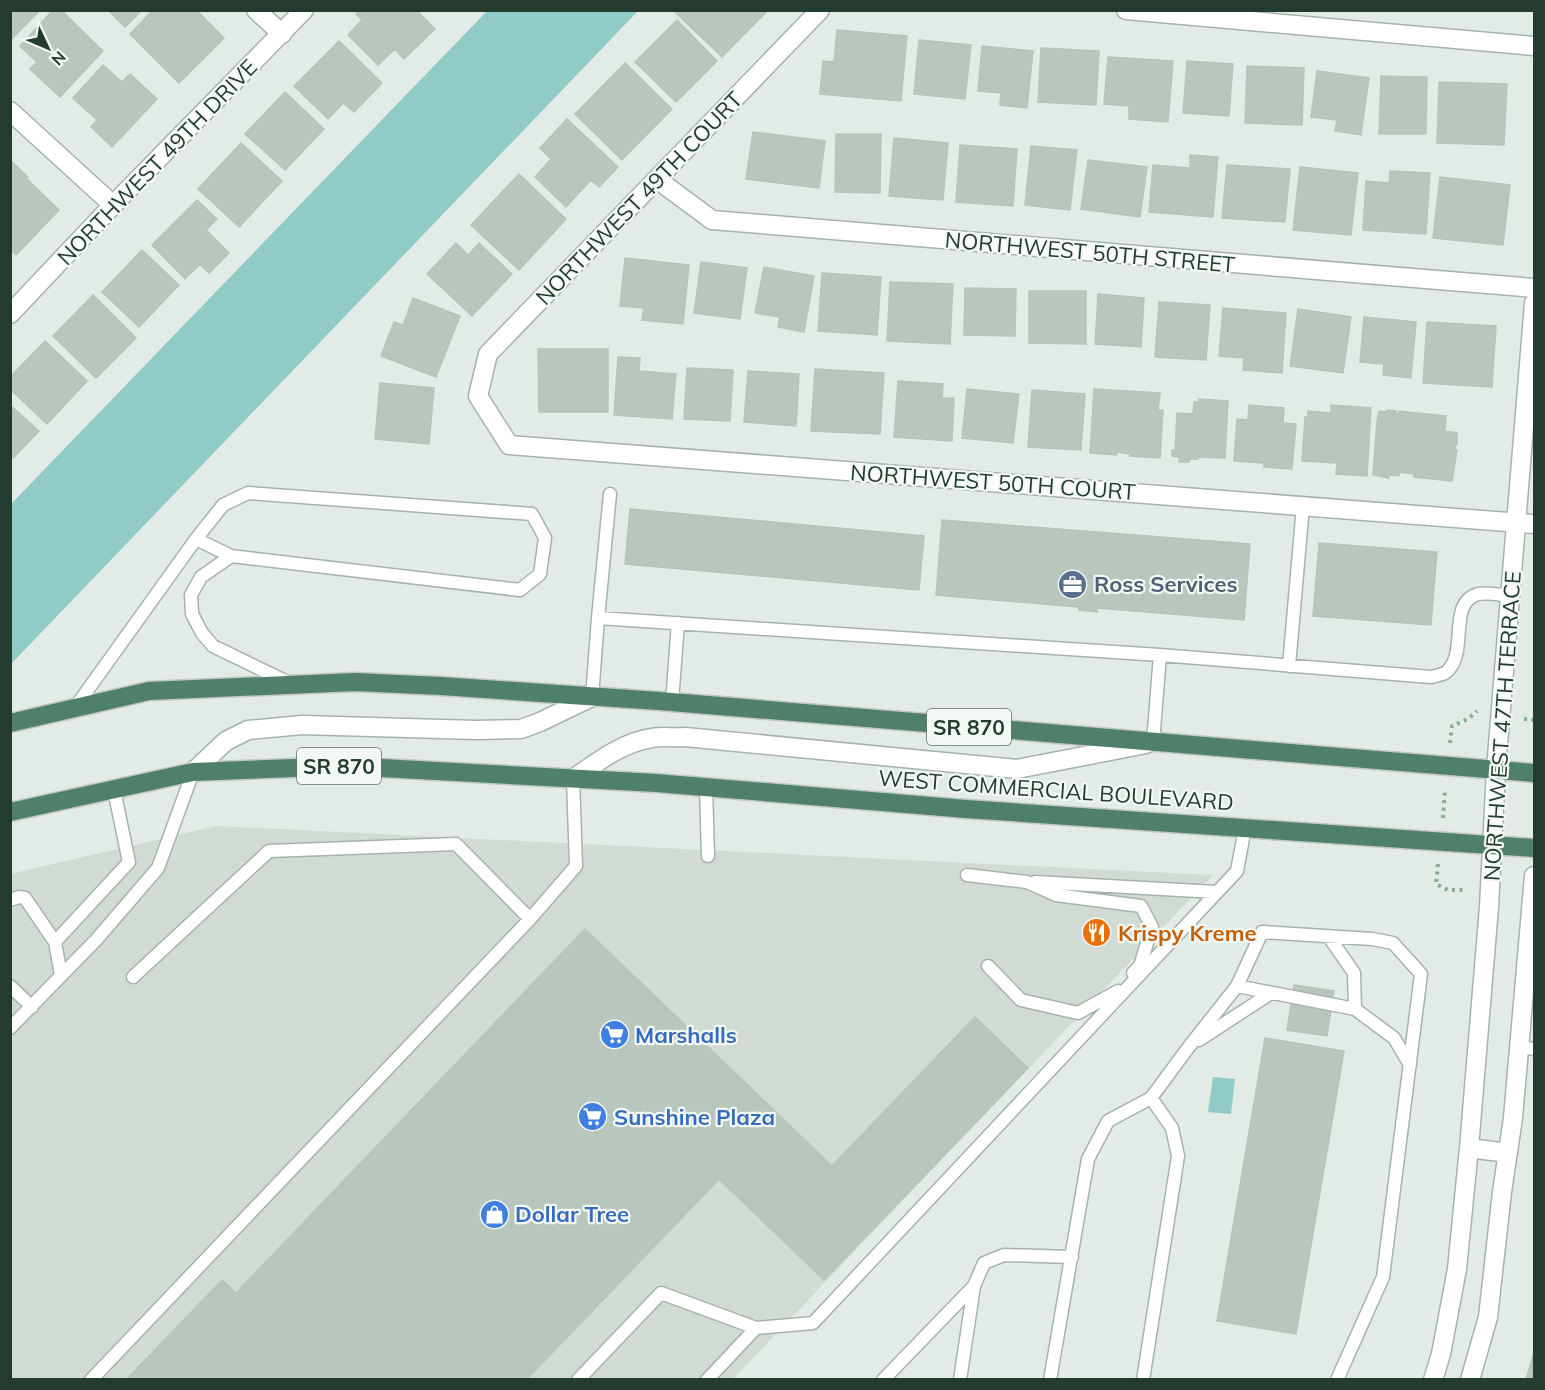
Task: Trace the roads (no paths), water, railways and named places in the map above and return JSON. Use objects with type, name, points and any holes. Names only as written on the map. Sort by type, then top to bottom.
[{"type":"highway","name":"WEST COMMERCIAL BOULEVARD","points":[[10,723],[149,691],[355,682],[672,702],[1534,773]]},
{"type":"highway","name":"WEST COMMERCIAL BOULEVARD","points":[[10,812],[193,772],[345,766],[706,787],[966,809],[1534,848]]},
{"type":"street","points":[[256,10],[282,34]]},
{"type":"street","name":"NORTHWEST 49TH DRIVE","points":[[10,314],[304,10]]},
{"type":"street","name":"NORTHWEST 49TH COURT","points":[[478,396],[488,354],[820,10]]},
{"type":"street","points":[[1126,10],[1534,46]]},
{"type":"street","points":[[10,111],[113,205]]},
{"type":"street","name":"NORTHWEST 50TH STREET","points":[[658,180],[712,220],[1534,288]]},
{"type":"street","name":"NORTHWEST 47TH TERRACE","points":[[1433,1380],[1441,1354],[1457,1269],[1469,1148],[1490,907],[1496,769],[1511,596],[1526,524],[1534,303]]},
{"type":"street","name":"NORTHWEST 50TH COURT","points":[[478,396],[509,445],[1526,524]]},
{"type":"street","name":"WEST COMMERCIAL BOULEVARD","points":[[193,772],[226,741],[248,730],[302,724],[477,730],[521,729],[592,697]]},
{"type":"street","name":"WEST COMMERCIAL BOULEVARD","points":[[573,778],[625,747],[651,738],[685,738],[1017,769],[1154,742]]},
{"type":"street","name":"NORTHWEST 47TH TERRACE","points":[[1470,1380],[1488,1317],[1508,1153],[1527,1048],[1534,876]]},
{"type":"street","points":[[1469,1148],[1508,1153]]},
{"type":"lane","points":[[74,709],[196,539],[223,505],[248,493],[532,514],[545,538],[540,574],[519,590],[231,556],[196,539]]},
{"type":"lane","points":[[592,697],[610,494]]},
{"type":"lane","points":[[1289,666],[1303,506]]},
{"type":"lane","points":[[231,556],[201,577],[191,596],[192,614],[202,633],[213,646],[292,685]]},
{"type":"lane","points":[[598,618],[1161,655],[1431,677],[1444,673],[1454,663],[1458,649],[1461,611],[1468,599],[1480,594],[1511,596]]},
{"type":"lane","points":[[672,702],[678,623]]},
{"type":"lane","points":[[1154,742],[1161,655]]},
{"type":"lane","points":[[10,1028],[96,940],[161,864],[193,772]]},
{"type":"lane","points":[[91,1380],[530,919],[576,866],[573,778]]},
{"type":"lane","points":[[706,787],[708,856]]},
{"type":"lane","points":[[55,942],[129,862],[114,790]]},
{"type":"lane","points":[[578,1380],[661,1293],[756,1328],[813,1323],[1237,871],[1245,828]]},
{"type":"lane","points":[[133,977],[269,851],[456,844],[530,919]]},
{"type":"lane","points":[[966,875],[1028,882],[1217,892]]},
{"type":"lane","points":[[988,966],[1021,1000],[1078,1012],[1117,993],[1140,966],[1152,927],[1141,906],[1056,895],[1028,882]]},
{"type":"lane","points":[[10,900],[19,897],[26,898],[55,942],[61,975]]},
{"type":"lane","points":[[1050,1380],[1088,1159],[1108,1121],[1151,1098],[1237,986],[1262,932],[1372,939],[1393,943],[1421,974],[1383,1277],[1337,1380]]},
{"type":"lane","points":[[1329,937],[1354,973],[1355,1009]]},
{"type":"lane","points":[[10,986],[32,1007]]},
{"type":"lane","points":[[1237,986],[1355,1009],[1394,1038],[1410,1065]]},
{"type":"lane","points":[[1188,1048],[1271,993]]},
{"type":"lane","points":[[1143,1380],[1178,1156],[1172,1128],[1151,1098]]},
{"type":"lane","points":[[960,1380],[974,1286],[984,1263],[1004,1255],[1072,1257]]},
{"type":"lane","points":[[883,1380],[974,1286]]},
{"type":"lane","points":[[707,1380],[756,1328]]},
{"type":"water","points":[[487,11],[638,11],[11,664],[11,504]]},
{"type":"water","points":[[1213,1077],[1235,1079],[1231,1114],[1208,1112]]},
{"type":"place","name":"Ross Services","points":[[1073,584]]},
{"type":"place","name":"Krispy Kreme","points":[[1097,933]]},
{"type":"place","name":"Marshalls","points":[[614,1035]]},
{"type":"place","name":"Sunshine Plaza","points":[[593,1117]]},
{"type":"place","name":"Dollar Tree","points":[[494,1214]]}]
